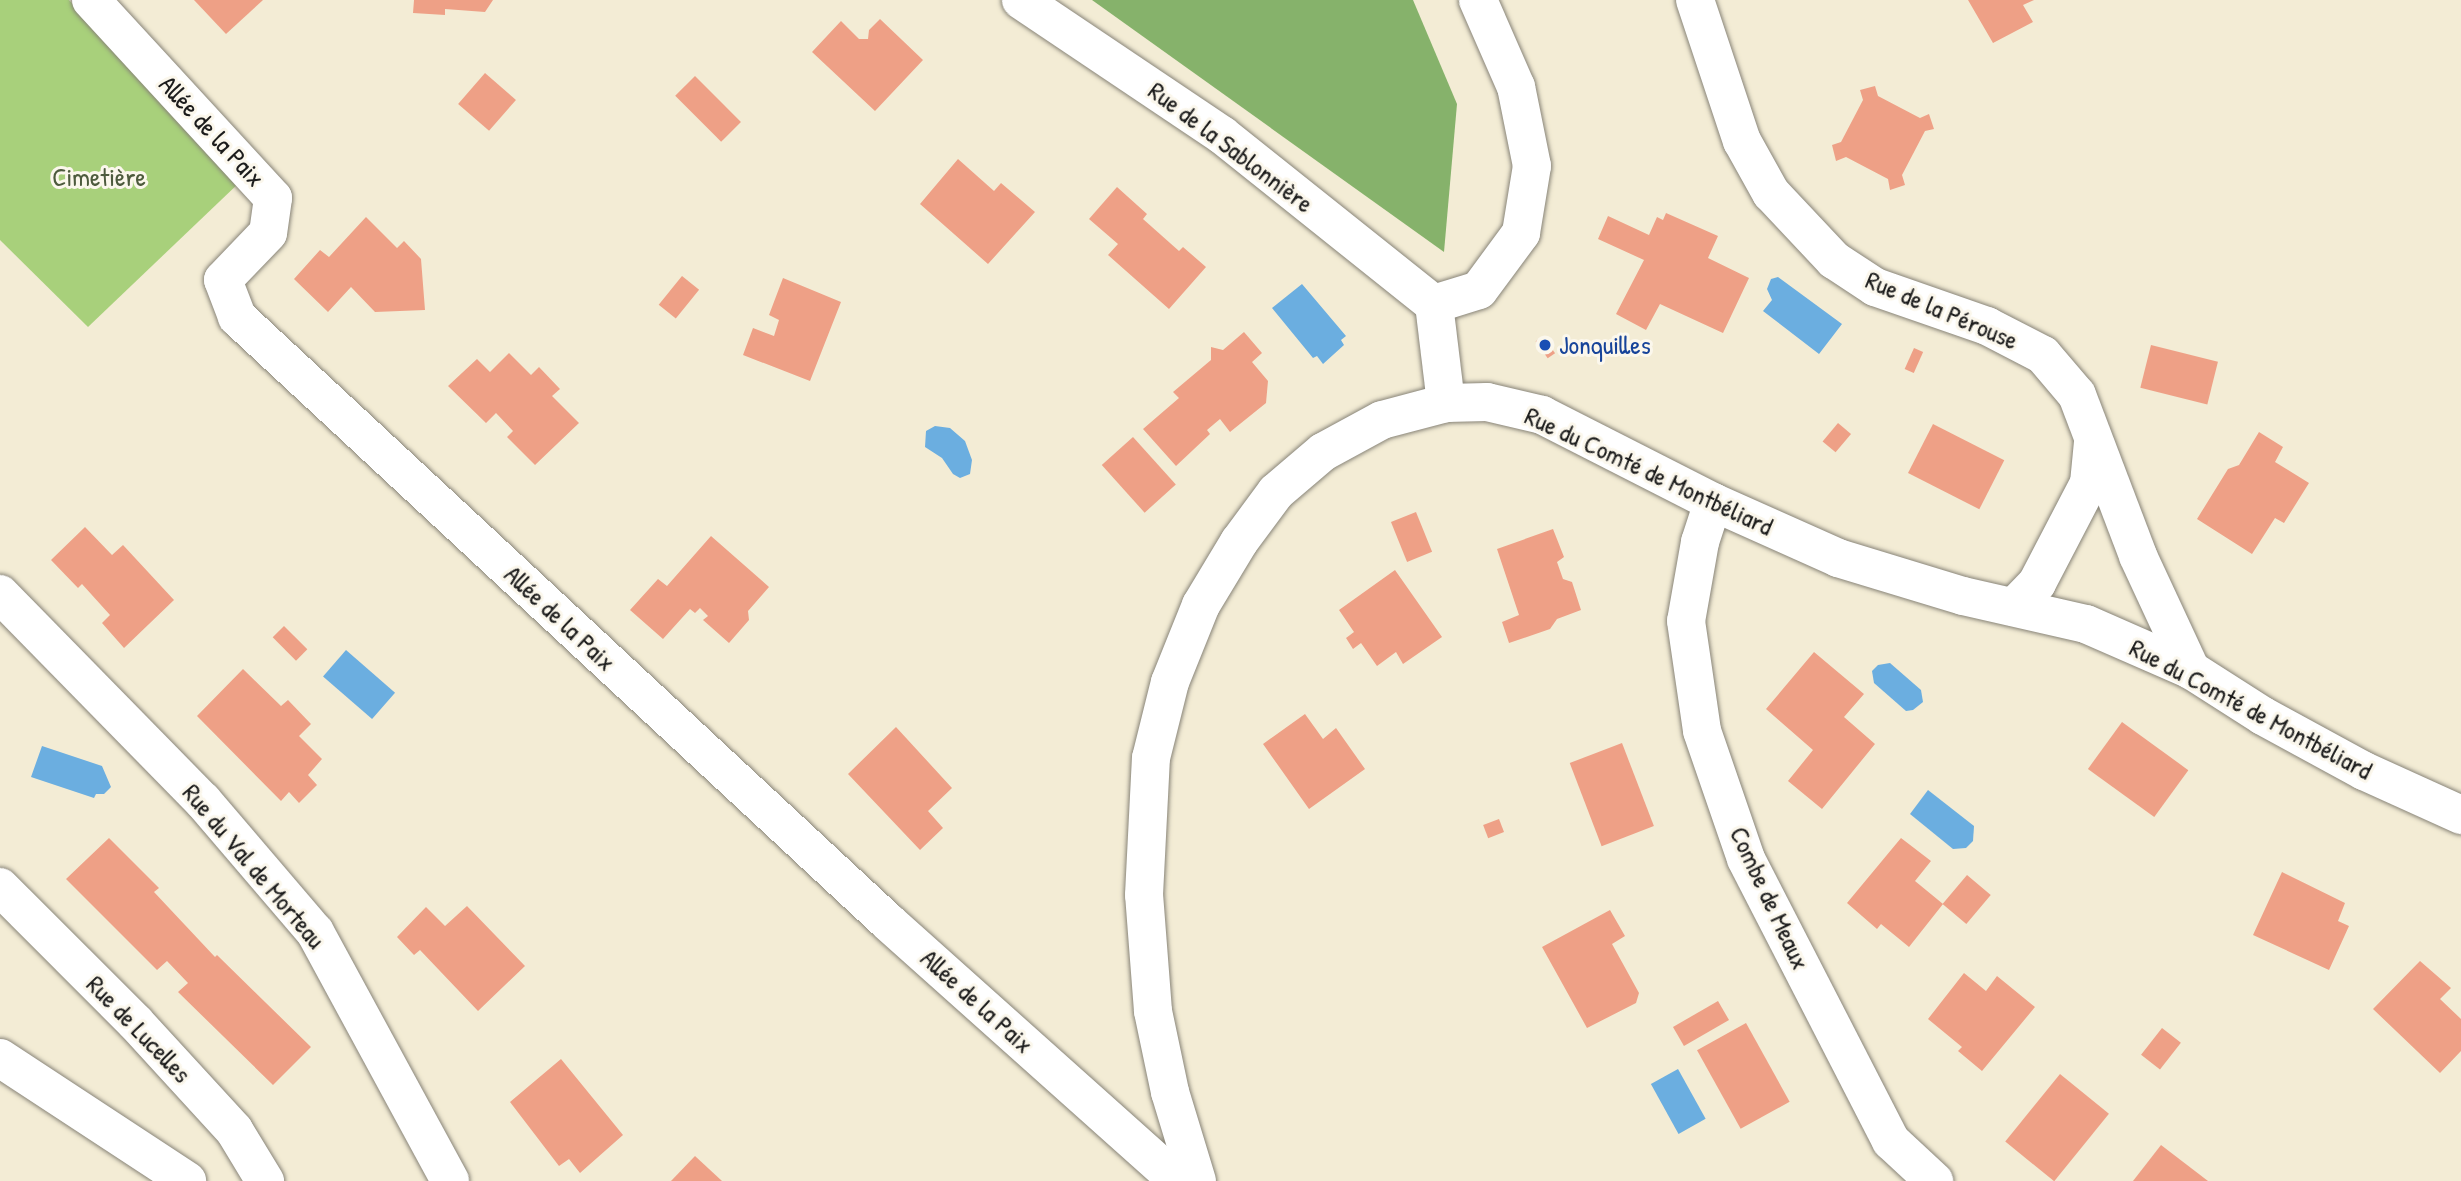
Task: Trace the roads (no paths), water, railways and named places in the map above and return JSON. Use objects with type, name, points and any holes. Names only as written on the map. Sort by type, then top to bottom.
[{"type":"street","name":"Allée de la Paix","points":[[91,0],[273,198],[268,233],[223,280],[237,317],[858,894],[1174,1178],[1194,1176]]},
{"type":"street","name":"Rue de la Sablonnière","points":[[1021,0],[1222,135],[1434,304]]},
{"type":"street","points":[[1446,403],[1434,304],[1479,290],[1521,233],[1532,166],[1516,87],[1478,0]]},
{"type":"street","name":"Rue de la Pérouse","points":[[1695,0],[1742,141],[1771,193],[1834,260],[1875,287],[1987,326],[2043,355],[2077,395],[2138,556],[2191,670]]},
{"type":"street","name":"Rue du Comté de Montbéliard","points":[[1194,1176],[1153,1011],[1144,895],[1152,758],[1170,682],[1201,605],[1238,542],[1276,492],[1323,452],[1381,420],[1446,403],[1487,402],[1542,415],[1713,502],[1838,558],[1963,596],[2086,624],[2191,670],[2263,716],[2364,771],[2461,816]]},
{"type":"street","points":[[2014,607],[2037,583],[2089,483],[2094,440]]},
{"type":"street","name":"Combe de Meaux","points":[[1713,502],[1700,542],[1686,621],[1702,731],[1746,859],[1891,1141],[1934,1181]]},
{"type":"street","name":"Rue du Val de Morteau","points":[[0,594],[203,801],[315,932],[450,1181]]},
{"type":"street","name":"Rue de Lucelles","points":[[0,887],[135,1022],[234,1130],[265,1181]]},
{"type":"street","points":[[0,1058],[187,1181]]},
{"type":"water","points":[[1778,277],[1842,324],[1819,354],[1763,311],[1772,300],[1767,289],[1771,279]]},
{"type":"water","points":[[1302,284],[1346,336],[1341,340],[1344,345],[1323,364],[1317,356],[1313,358],[1272,308]]},
{"type":"water","points":[[935,426],[950,428],[965,441],[972,460],[970,474],[960,478],[953,474],[942,458],[925,447],[926,431]]},
{"type":"water","points":[[346,650],[395,693],[372,719],[323,676]]},
{"type":"water","points":[[1890,663],[1921,690],[1923,702],[1913,710],[1906,711],[1874,683],[1872,671],[1878,665]]},
{"type":"water","points":[[42,746],[102,766],[111,787],[104,794],[96,794],[94,798],[31,777]]},
{"type":"water","points":[[1928,790],[1974,826],[1973,841],[1966,848],[1953,849],[1910,814]]},
{"type":"water","points":[[1678,1069],[1706,1119],[1679,1134],[1651,1084]]},
{"type":"place","name":"Jonquilles","points":[[1545,345]]},
{"type":"park label","name":"Cimetière","points":[[99,177]]}]
